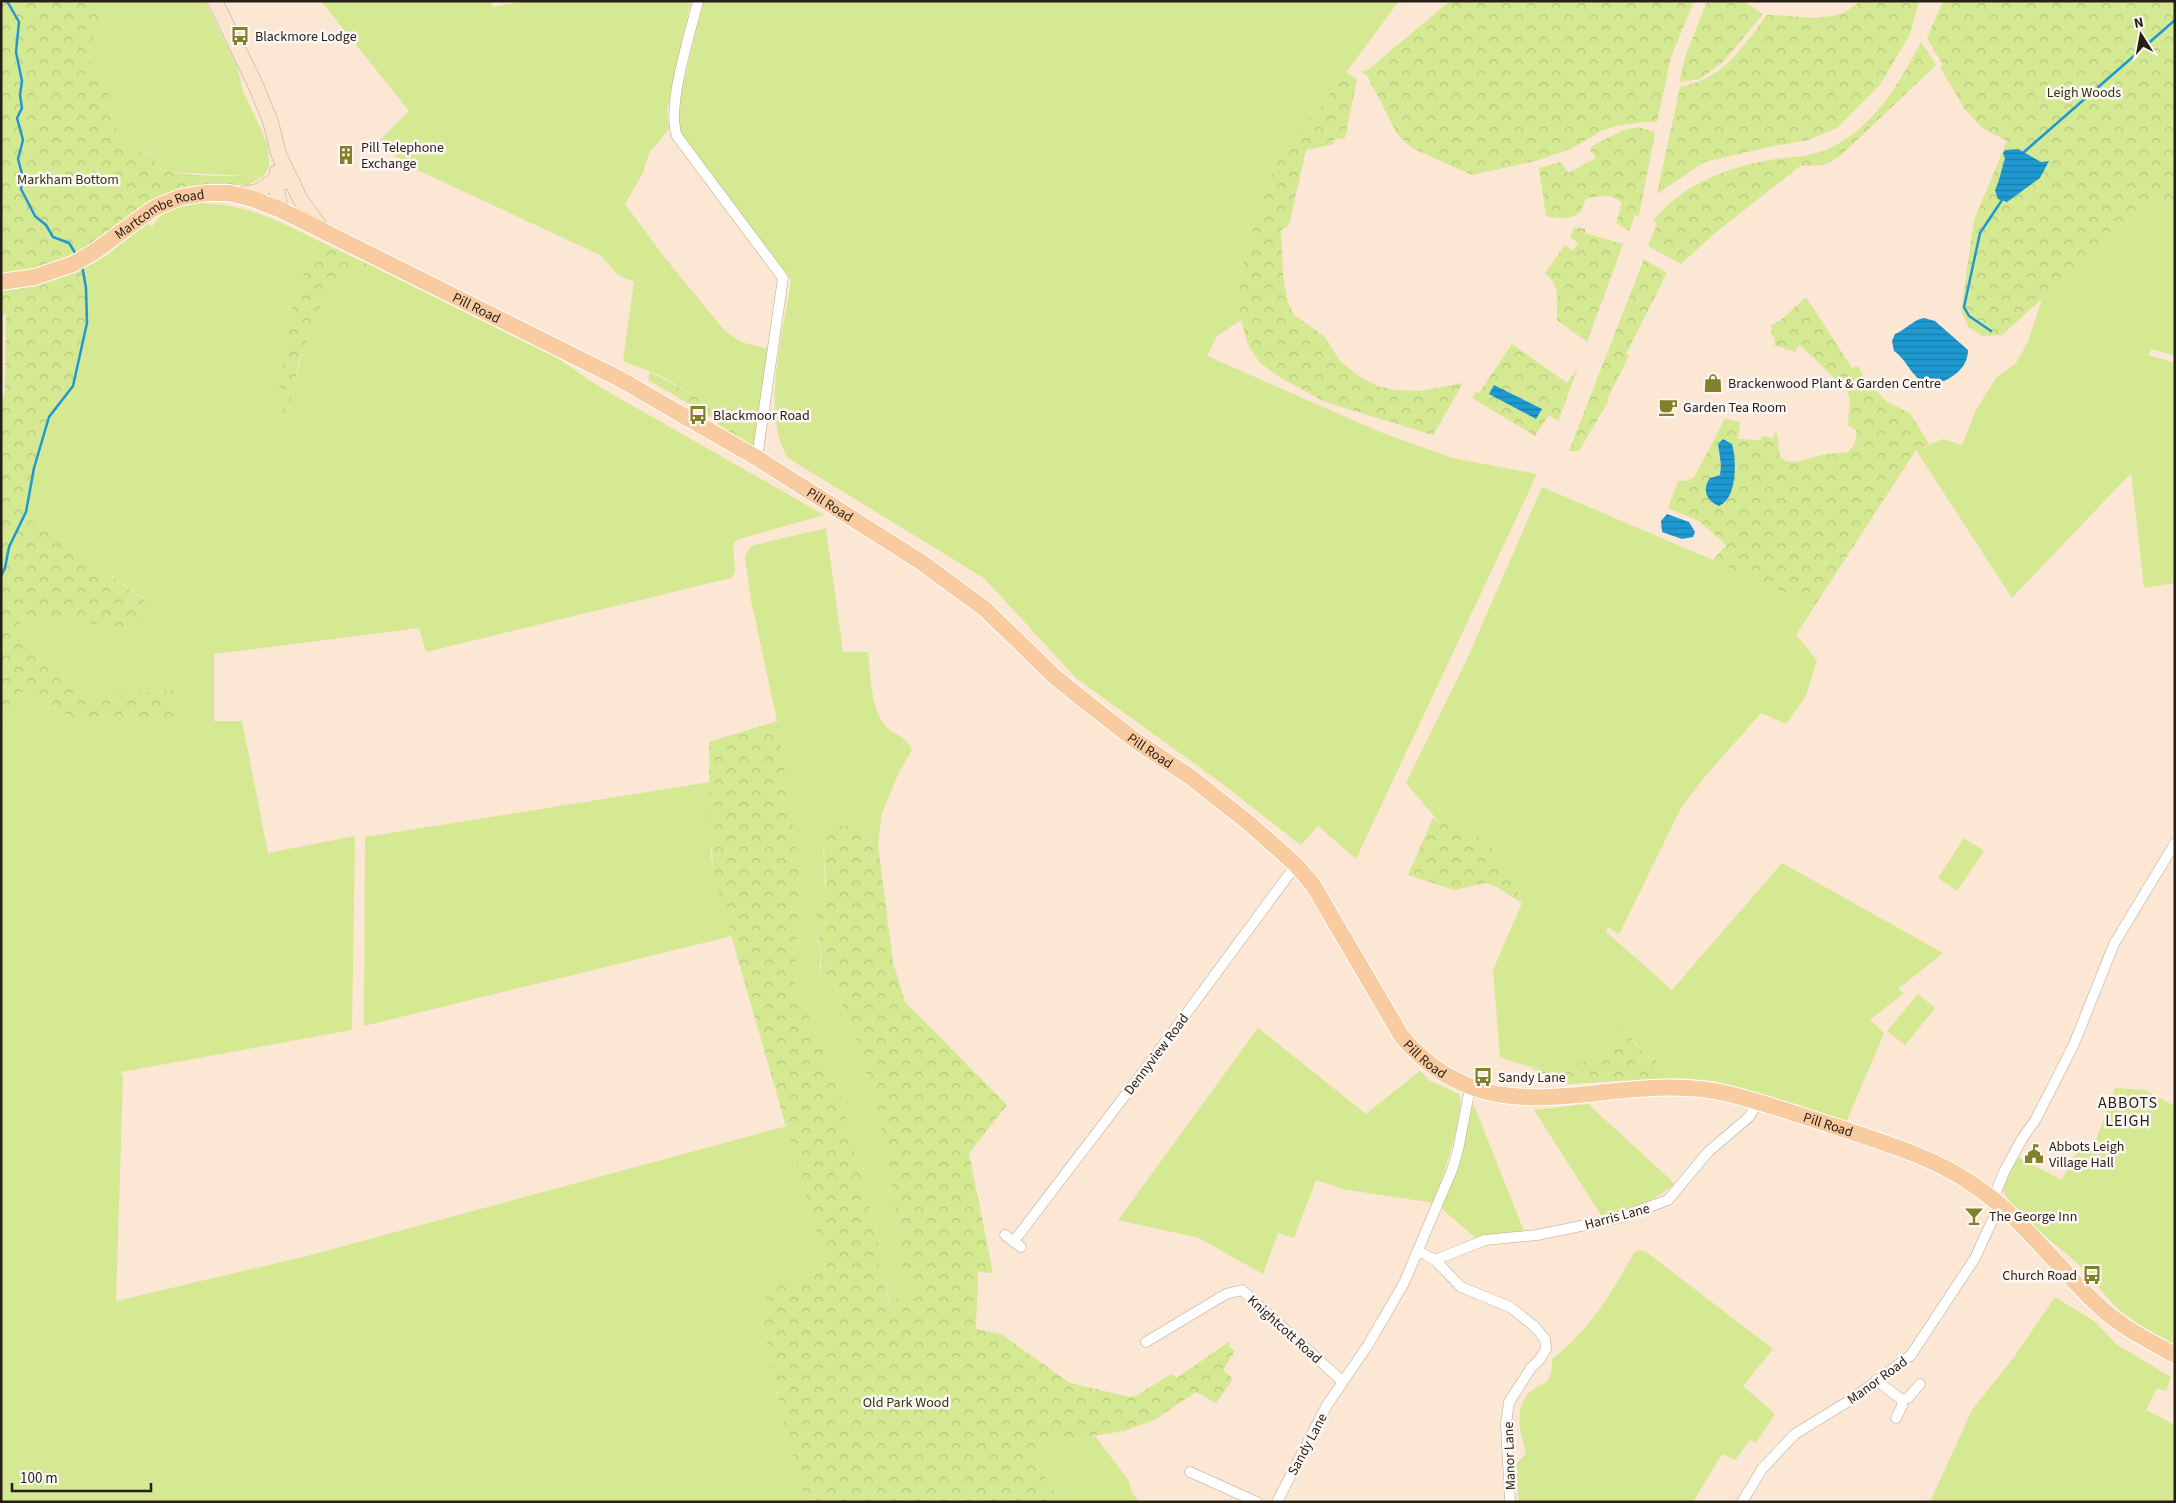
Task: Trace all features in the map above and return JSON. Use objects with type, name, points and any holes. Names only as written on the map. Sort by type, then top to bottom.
[{"type":"main road","name":"Martcombe Road","points":[[4,282],[47,274],[73,264],[94,252],[160,205],[191,195],[219,192],[238,195],[286,213],[324,231]]},
{"type":"main road","name":"Pill Road","points":[[324,231],[573,354],[758,458],[952,583],[985,609],[1055,677],[1136,741],[1189,776],[1250,824],[1296,865],[1313,885],[1402,1037],[1430,1064],[1470,1088],[1515,1098],[1692,1087],[1758,1102],[1909,1152],[1956,1174],[1997,1204],[2039,1242],[2100,1307],[2124,1327],[2175,1355]]},
{"type":"street","name":"Pill Road","points":[[215,1],[256,86],[271,123],[280,155],[300,200],[324,231]]},
{"type":"street","points":[[698,1],[679,81],[674,127],[677,136],[783,278],[758,458]]},
{"type":"street","name":"Pill Road","points":[[280,155],[276,179],[286,213]]},
{"type":"street","points":[[238,195],[259,191],[276,179],[293,183]]},
{"type":"street","points":[[286,213],[300,200]]},
{"type":"street","points":[[1997,1204],[2006,1170],[2022,1139],[2036,1119],[2074,1044],[2114,944],[2175,843]]},
{"type":"street","name":"Dennyview Road","points":[[1005,1235],[1017,1244],[1296,865]]},
{"type":"street","name":"Sandy Lane","points":[[1277,1502],[1294,1467],[1342,1381],[1368,1345],[1404,1282],[1458,1150],[1470,1088]]},
{"type":"street","name":"Harris Lane","points":[[1435,1260],[1484,1240],[1537,1235],[1615,1219],[1668,1200],[1708,1152],[1749,1117],[1758,1102]]},
{"type":"street","name":"Manor Road","points":[[1742,1502],[1762,1469],[1795,1434],[1852,1399],[1911,1356],[1975,1258],[1997,1204]]},
{"type":"street","name":"Manor Lane","points":[[1418,1251],[1435,1260],[1461,1286],[1510,1307],[1534,1326],[1545,1339],[1546,1349],[1540,1360],[1531,1368],[1509,1402],[1506,1424],[1510,1502]]},
{"type":"street","name":"Knightcott Road","points":[[1146,1342],[1226,1294],[1242,1290],[1342,1381]]},
{"type":"street","points":[[1876,1380],[1902,1400]]},
{"type":"street","points":[[1902,1400],[1908,1398],[1920,1384]]},
{"type":"street","points":[[1896,1418],[1902,1400]]},
{"type":"street","points":[[1190,1472],[1257,1502]]},
{"type":"green space","name":"Markham Bottom","points":[[1,1],[88,1],[97,6],[104,16],[88,49],[90,62],[110,96],[111,120],[125,146],[153,155],[159,169],[167,171],[194,175],[260,178],[248,185],[192,186],[174,191],[70,257],[33,270],[1,274]]},
{"type":"green space","points":[[88,1],[205,1],[237,66],[243,91],[268,145],[269,167],[263,177],[172,172],[159,169],[153,154],[125,146],[111,120],[110,96],[90,62],[88,49],[104,16],[97,6]]},
{"type":"green space","points":[[321,1],[491,1],[493,7],[525,1],[691,1],[667,110],[669,129],[649,153],[643,173],[625,204],[665,258],[725,331],[741,342],[768,349],[756,436],[712,412],[694,395],[661,376],[623,361],[634,282],[618,275],[600,255],[411,167],[377,143],[409,111]]},
{"type":"green space","points":[[703,1],[1399,1],[1321,106],[1292,135],[1278,158],[1247,246],[1237,292],[1241,320],[1217,336],[1207,356],[1380,432],[1452,458],[1537,474],[1356,859],[1318,826],[1301,845],[1220,782],[1076,678],[984,578],[788,458],[780,440],[776,419],[775,396],[776,371],[791,280],[680,132],[678,107]]},
{"type":"green space","points":[[1450,1],[1694,1],[1671,57],[1657,122],[1616,126],[1603,130],[1571,149],[1535,161],[1472,175],[1412,148],[1397,134],[1368,77],[1361,71],[1369,69]]},
{"type":"green space","points":[[1707,1],[1743,1],[1763,14],[1723,62],[1700,79],[1681,82],[1685,57]]},
{"type":"green space","points":[[1860,1],[1919,1],[1910,34],[1880,85],[1837,128],[1808,140],[1704,162],[1657,194],[1680,87],[1709,77],[1731,60],[1767,15],[1828,17],[1850,9]]},
{"type":"green space","name":"Leigh Woods","points":[[1943,1],[2175,1],[2175,211],[2157,195],[2002,335],[1983,336],[1969,328],[1961,311],[1974,220],[2007,141],[1982,128],[1964,108],[1940,67],[1943,65],[1927,38]]},
{"type":"green space","points":[[1921,42],[1936,65],[1839,157],[1823,165],[1800,166],[1714,234],[1681,264],[1648,246],[1657,224],[1653,221],[1666,207],[1694,186],[1709,178],[1741,167],[1759,162],[1816,153],[1845,140],[1872,117],[1884,103]]},
{"type":"green space","points":[[1346,72],[1357,79],[1345,138],[1333,140],[1334,144],[1306,150],[1289,225],[1281,230],[1283,275],[1288,303],[1294,315],[1324,336],[1340,361],[1359,376],[1377,386],[1394,390],[1421,391],[1463,383],[1433,435],[1325,402],[1281,378],[1260,363],[1248,345],[1241,320],[1237,292],[1247,246],[1278,158],[1292,135],[1321,106]]},
{"type":"green space","points":[[1638,127],[1655,132],[1639,216],[1635,215],[1629,231],[1616,223],[1622,203],[1610,196],[1587,198],[1580,212],[1576,215],[1558,218],[1546,216],[1539,168],[1561,162],[1568,173],[1596,158],[1590,150],[1592,146],[1624,130]]},
{"type":"green space","points":[[2157,195],[2175,211],[2175,356],[2152,349],[2148,355],[2175,363],[2175,583],[2144,588],[2131,473],[2012,598],[1916,450],[1943,439],[1962,445],[1976,410],[1996,378],[2016,363],[2028,342],[2042,299]]},
{"type":"green space","points":[[197,203],[231,206],[260,214],[319,241],[287,423],[299,364],[313,322],[322,303],[333,286],[346,274],[372,266],[559,359],[598,386],[824,515],[739,539],[733,544],[735,573],[731,578],[426,652],[419,628],[214,654],[214,721],[242,721],[268,853],[355,836],[352,1030],[121,1072],[123,1077],[116,1301],[307,1256],[787,1126],[827,1269],[788,1282],[774,1289],[766,1299],[762,1320],[784,1425],[806,1502],[1,1502],[1,728],[17,691],[84,723],[174,721],[173,691],[91,694],[73,684],[17,637],[22,617],[124,627],[147,601],[46,528],[36,525],[27,516],[33,481],[51,416],[76,386],[74,385],[87,275],[84,268],[106,256],[147,222],[152,227],[161,216],[171,209]]},
{"type":"green space","points":[[1574,227],[1585,229],[1585,233],[1623,244],[1587,342],[1557,320],[1556,289],[1545,273],[1565,245],[1573,251],[1578,243],[1570,237]]},
{"type":"green space","points":[[319,241],[372,266],[346,273],[322,302],[299,361],[286,425],[279,385],[295,295]]},
{"type":"green space","points":[[1644,259],[1667,273],[1626,354],[1629,356],[1607,399],[1609,400],[1579,451],[1569,451]]},
{"type":"green space","points":[[84,268],[90,295],[89,310],[74,385],[76,386],[75,391],[72,391],[51,416],[33,481],[27,516],[36,525],[46,528],[147,602],[149,621],[124,627],[22,617],[17,637],[73,684],[91,694],[174,691],[174,722],[84,723],[18,691],[1,728],[1,403],[5,391],[6,315],[1,314],[1,289],[49,281]]},
{"type":"green space","points":[[1806,297],[1852,368],[1858,366],[1865,379],[1887,402],[1910,413],[1929,444],[1916,450],[1814,607],[1713,560],[1726,545],[1699,521],[1668,508],[1678,481],[1686,481],[1694,477],[1725,419],[1740,422],[1738,439],[1761,440],[1762,436],[1773,438],[1775,432],[1777,434],[1780,457],[1786,461],[1796,462],[1822,455],[1848,452],[1852,447],[1856,430],[1848,425],[1850,400],[1847,390],[1800,345],[1795,352],[1774,345],[1775,340],[1772,335],[1771,325],[1780,321]],"holes":[[[1732,444],[1735,467],[1731,489],[1725,503],[1717,506],[1709,500],[1711,477],[1720,475],[1721,465],[1718,451]]]},
{"type":"green space","points":[[1512,344],[1567,383],[1578,368],[1558,421],[1549,415],[1535,436],[1472,398],[1476,391],[1479,393]],"holes":[[[1494,386],[1542,409],[1536,419],[1490,394]]]},
{"type":"green space","points":[[650,372],[694,395],[712,412],[756,436],[754,446],[729,434],[705,413],[648,380]]},
{"type":"green space","points":[[1542,487],[1713,560],[1814,607],[1796,635],[1817,660],[1806,696],[1786,724],[1761,713],[1702,780],[1681,808],[1619,934],[1608,927],[1606,932],[1672,990],[1782,863],[1943,953],[1898,989],[1904,993],[1870,1020],[1884,1033],[1845,1125],[1714,1081],[1681,1078],[1656,1079],[1656,1059],[1644,1054],[1630,1035],[1612,1043],[1587,1060],[1565,1069],[1554,1070],[1532,1067],[1500,1057],[1493,970],[1522,903],[1511,874],[1488,842],[1448,823],[1440,823],[1406,783],[1468,657]]},
{"type":"green space","points":[[826,528],[843,652],[868,652],[872,690],[879,717],[887,727],[906,741],[912,750],[899,772],[882,813],[878,845],[869,841],[859,830],[823,849],[826,895],[816,918],[817,937],[821,955],[819,972],[836,988],[862,1057],[885,1143],[900,1240],[898,1251],[911,1290],[910,1294],[890,1303],[879,1263],[883,1259],[841,1098],[795,982],[799,865],[777,721],[751,600],[745,556],[751,546]]},
{"type":"green space","name":"Old Park Wood","points":[[777,721],[799,865],[795,982],[841,1098],[883,1260],[879,1263],[889,1303],[910,1294],[911,1290],[898,1251],[900,1240],[885,1143],[862,1057],[836,988],[819,972],[822,960],[816,919],[826,894],[824,850],[830,831],[837,826],[853,827],[878,845],[893,962],[905,1002],[1007,1105],[969,1153],[993,1273],[978,1272],[976,1329],[1001,1334],[1070,1383],[1130,1397],[1136,1396],[1171,1374],[1177,1378],[1230,1341],[1229,1347],[1235,1351],[1223,1370],[1233,1379],[1216,1403],[1196,1392],[1156,1419],[1124,1431],[1035,1445],[1038,1468],[1062,1502],[806,1502],[784,1425],[762,1319],[766,1299],[774,1289],[780,1285],[827,1269],[717,886],[710,814],[709,742]]},
{"type":"green space","points":[[710,782],[711,857],[732,936],[364,1026],[365,837]]},
{"type":"green space","points":[[1433,818],[1440,823],[1448,823],[1488,842],[1511,874],[1522,903],[1495,886],[1486,883],[1454,890],[1408,875]]},
{"type":"green space","points":[[1964,838],[1984,851],[1957,891],[1938,878]]},
{"type":"green space","points":[[1918,994],[1935,1008],[1905,1045],[1887,1031]]},
{"type":"green space","points":[[1627,1025],[1637,1046],[1656,1059],[1656,1079],[1568,1084],[1530,1068],[1560,1068],[1585,1061],[1607,1046]]},
{"type":"green space","points":[[1258,1028],[1366,1114],[1420,1071],[1430,1081],[1459,1094],[1459,1115],[1456,1130],[1434,1203],[1342,1189],[1316,1180],[1294,1238],[1278,1233],[1263,1274],[1199,1238],[1118,1220]]},
{"type":"green space","points":[[2115,1088],[2144,1090],[2175,1106],[2175,1346],[2142,1327],[2117,1307],[2077,1263],[2014,1207],[2006,1197],[2002,1187],[2018,1157],[2062,1180],[2080,1145],[2092,1151]]},
{"type":"green space","points":[[1588,1104],[1675,1184],[1658,1196],[1640,1205],[1603,1218],[1534,1110]]},
{"type":"green space","points":[[1474,1105],[1525,1234],[1478,1240],[1441,1208],[1462,1148]]},
{"type":"green space","points":[[1639,1250],[1645,1251],[1773,1349],[1743,1386],[1775,1414],[1756,1443],[1750,1440],[1735,1460],[1722,1454],[1693,1502],[1519,1502],[1514,1466],[1526,1454],[1520,1423],[1522,1404],[1531,1391],[1546,1382],[1552,1370],[1552,1359],[1577,1337],[1588,1324],[1608,1297],[1634,1253]]},
{"type":"green space","points":[[2055,1297],[2094,1321],[2116,1344],[2171,1377],[2166,1391],[2157,1388],[2146,1410],[2175,1425],[2175,1502],[1930,1502],[1972,1410],[2014,1357]]},
{"type":"green space","points":[[1095,1436],[1129,1481],[1132,1492],[1139,1502],[1062,1502],[1038,1468],[1035,1445]]},
{"type":"water","points":[[2018,149],[2041,162],[2049,161],[2040,178],[2007,202],[1998,199],[1995,190],[2005,159],[2003,153],[2005,150]]},
{"type":"water","points":[[1924,318],[1935,321],[1968,350],[1965,363],[1956,374],[1944,381],[1931,385],[1915,375],[1894,351],[1892,341],[1895,334]]},
{"type":"water","points":[[1494,385],[1542,409],[1536,419],[1489,394]]},
{"type":"water","points":[[1723,439],[1732,444],[1735,469],[1729,496],[1719,506],[1708,498],[1706,486],[1710,478],[1720,475],[1721,465],[1718,444]]},
{"type":"water","points":[[1667,514],[1689,522],[1695,532],[1693,537],[1682,539],[1662,532],[1661,521]]},
{"type":"waterway","points":[[7,1],[19,22],[16,52],[22,81],[20,95],[22,108],[17,118],[23,140],[18,159],[22,174],[21,189],[35,216],[46,225],[53,237],[69,243],[77,256]]},
{"type":"waterway","points":[[2024,152],[2175,20]]},
{"type":"waterway","points":[[1991,331],[1969,316],[1964,307],[1980,233],[2002,200]]},
{"type":"waterway","points":[[1,576],[5,568],[9,547],[26,512],[34,468],[49,417],[73,386],[87,323],[86,288],[82,265]]},
{"type":"place","name":"Blackmore Lodge","points":[[240,36]]},
{"type":"place","name":"Pill Telephone Exchange","points":[[346,155]]},
{"type":"place","name":"Brackenwood Plant & Garden Centre","points":[[1713,383]]},
{"type":"place","name":"Garden Tea Room","points":[[1668,407]]},
{"type":"place","name":"Blackmoor Road","points":[[698,415]]},
{"type":"place","name":"Sandy Lane","points":[[1483,1077]]},
{"type":"place","name":"Abbots Leigh Village Hall","points":[[2034,1154]]},
{"type":"place","name":"The George Inn","points":[[1974,1216]]},
{"type":"place","name":"Church Road","points":[[2092,1275]]},
{"type":"district","name":"ABBOTS LEIGH","points":[[2128,1111]]}]
